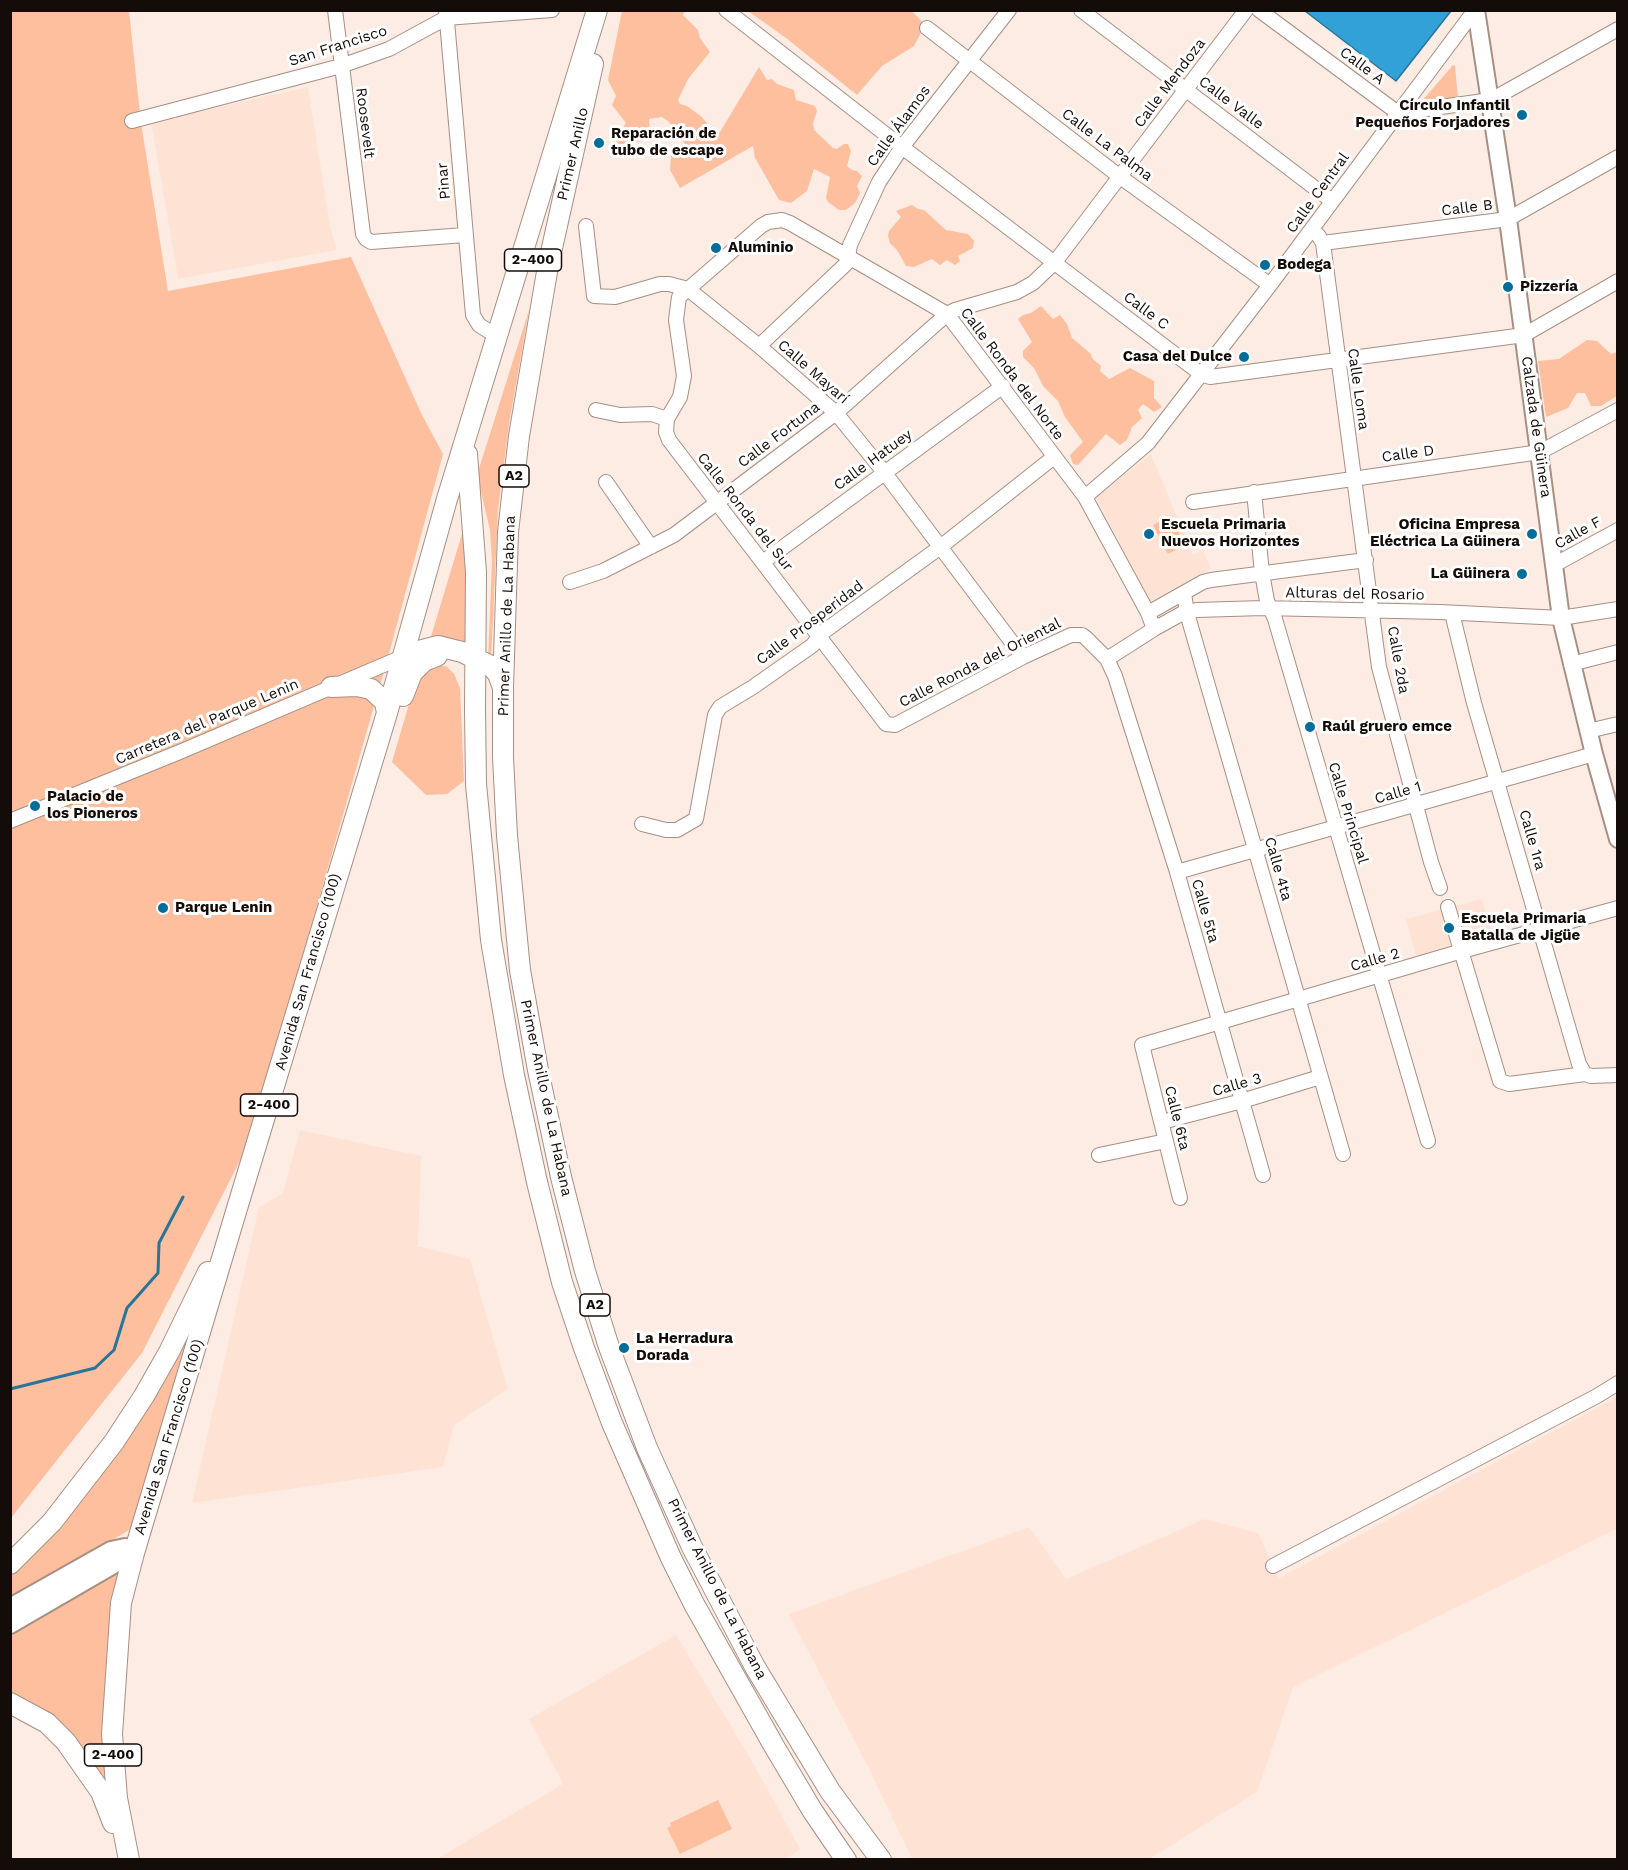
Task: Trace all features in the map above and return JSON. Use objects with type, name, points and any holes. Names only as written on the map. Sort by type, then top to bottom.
[{"type":"highway","name":"A2","points":[[475,709],[476,572],[468,479],[467,434],[597,10]]},
{"type":"highway","name":"A2","points":[[599,41],[608,10]]},
{"type":"highway","name":"Primer Anillo","points":[[548,266],[599,41]]},
{"type":"highway","name":"2-400","points":[[468,479],[599,41]]},
{"type":"highway","name":"Primer Anillo de La Habana","points":[[548,266],[519,436],[513,486],[506,582],[503,688],[507,836],[520,970],[538,1070],[561,1177],[585,1271],[609,1347],[647,1448],[692,1547],[755,1666],[830,1791],[881,1860]]},
{"type":"highway","name":"Avenida San Francisco (100)","points":[[138,1558],[149,1536],[209,1345],[409,654],[467,434]]},
{"type":"highway","name":"Avenida San Francisco (100)","points":[[409,654],[468,479]]},
{"type":"highway","points":[[409,654],[429,647],[442,646],[462,652],[492,666],[503,688]]},
{"type":"highway","points":[[409,654],[450,658],[460,666],[475,709]]},
{"type":"highway","points":[[331,687],[357,686],[371,689],[392,711],[412,673],[424,661],[437,656]]},
{"type":"highway","name":"Primer Anillo de La Habana","points":[[475,709],[476,784],[491,940],[514,1075],[562,1282],[612,1423],[671,1558],[694,1604],[774,1746],[812,1810],[846,1860]]},
{"type":"highway","name":"Avenida San Francisco (100)","points":[[127,1860],[117,1798],[111,1734],[118,1649],[132,1605],[138,1558],[235,1215],[392,711]]},
{"type":"highway","points":[[10,1564],[52,1522],[91,1474],[144,1396],[194,1302],[235,1215]]},
{"type":"highway","points":[[10,1703],[28,1711],[47,1724],[66,1742],[101,1792],[127,1860]]},
{"type":"main road","name":"Calzada de Güinera","points":[[1476,10],[1508,219],[1561,618],[1594,754],[1613,804],[1617,839]]},
{"type":"main road","points":[[10,1608],[111,1550],[125,1547],[138,1558],[10,1624]]},
{"type":"street","name":"Roosevelt","points":[[335,10],[363,234],[372,242],[465,235]]},
{"type":"street","name":"San Francisco","points":[[132,121],[341,66],[389,49],[446,14],[552,10]]},
{"type":"street","name":"Calle C","points":[[726,10],[1201,374]]},
{"type":"street","name":"Calle Álamos","points":[[759,346],[843,268],[849,257],[850,245],[879,182],[902,147],[1009,10]]},
{"type":"street","name":"Calle Valle","points":[[1081,10],[1332,201]]},
{"type":"street","name":"Calle Mendoza","points":[[1055,262],[1246,10]]},
{"type":"street","name":"Calle A","points":[[1260,10],[1398,113]]},
{"type":"street","name":"Calle Central","points":[[1085,497],[1148,443],[1270,285],[1476,10]]},
{"type":"street","name":"Pinar","points":[[446,14],[473,315],[479,325],[498,337]]},
{"type":"street","name":"Calle La Palma","points":[[927,28],[1119,176],[1270,285]]},
{"type":"street","points":[[1398,113],[1491,100],[1617,29]]},
{"type":"street","name":"Calle B","points":[[1323,243],[1508,219],[1617,157]]},
{"type":"street","name":"Calle Ronda del Norte","points":[[688,289],[760,226],[782,220],[947,314],[1085,497],[1148,613],[1154,629]]},
{"type":"street","name":"Calle Mayarí","points":[[586,226],[594,296],[621,296],[660,284],[688,289],[759,346],[836,413],[884,472],[1023,657]]},
{"type":"street","points":[[1313,228],[1323,243]]},
{"type":"street","name":"Calle Loma","points":[[1323,243],[1337,360],[1373,611]]},
{"type":"street","name":"Calle Fortuna","points":[[570,582],[603,571],[674,535],[836,413],[947,314],[1025,288],[1055,262]]},
{"type":"street","points":[[1201,374],[1210,377],[1227,376],[1524,335],[1617,281]]},
{"type":"street","points":[[596,410],[620,415],[652,414],[667,419],[680,397],[683,385],[684,366],[676,311],[679,297],[688,289]]},
{"type":"street","name":"Calle Hatuey","points":[[763,562],[1003,386]]},
{"type":"street","name":"Calle D","points":[[1193,502],[1540,452],[1617,410]]},
{"type":"street","name":"Calle Ronda del Sur","points":[[667,419],[666,432],[669,440],[886,723],[895,725]]},
{"type":"street","name":"Calle Prosperidad","points":[[642,824],[666,830],[677,830],[696,819],[717,710],[813,645],[819,635],[939,548],[1054,457]]},
{"type":"street","points":[[606,482],[651,547]]},
{"type":"street","name":"Calle Principal","points":[[1254,492],[1262,573],[1271,609],[1381,975],[1428,1141]]},
{"type":"street","name":"Calle F","points":[[1554,565],[1617,530]]},
{"type":"street","points":[[1148,613],[1211,580],[1366,560]]},
{"type":"street","name":"Calle 4ta","points":[[1185,592],[1187,613],[1343,1154]]},
{"type":"street","name":"Alturas del Rosario","points":[[1107,659],[1154,629],[1197,610],[1373,611],[1561,618],[1617,609]]},
{"type":"street","name":"Calle 2da","points":[[1373,611],[1382,679],[1440,888]]},
{"type":"street","name":"Calle 1ra","points":[[1452,613],[1474,703],[1579,1064],[1585,1074]]},
{"type":"street","name":"Calle Ronda del Oriental","points":[[895,725],[1065,637],[1076,634],[1086,638],[1107,659]]},
{"type":"street","points":[[1571,664],[1617,652]]},
{"type":"street","name":"Carretera del Parque Lenin","points":[[13,817],[409,654]]},
{"type":"street","name":"Calle 5ta","points":[[1107,659],[1115,676],[1177,872],[1263,1175]]},
{"type":"street","points":[[1588,731],[1617,724]]},
{"type":"street","name":"Calle 1","points":[[1177,872],[1594,754]]},
{"type":"street","points":[[1448,906],[1497,1074],[1502,1082],[1509,1084],[1585,1074],[1591,1076],[1617,1075]]},
{"type":"street","name":"Calle 2","points":[[1142,1045],[1617,908]]},
{"type":"street","name":"Calle 6ta","points":[[1142,1045],[1180,1198]]},
{"type":"street","name":"Calle 3","points":[[1162,1122],[1320,1077]]},
{"type":"street","points":[[1099,1155],[1166,1141]]},
{"type":"street","points":[[1273,1566],[1597,1396],[1617,1383]]},
{"type":"shaded area","name":"Parque Lenin","points":[[11,11],[129,11],[141,123],[168,291],[351,257],[421,413],[443,454],[390,650],[250,1141],[142,1353],[11,1518]]},
{"type":"shaded area","points":[[622,11],[685,11],[683,15],[698,30],[700,38],[710,52],[688,79],[678,100],[680,104],[687,106],[702,117],[717,137],[759,67],[767,80],[772,79],[777,84],[794,90],[796,100],[815,106],[817,111],[813,123],[814,130],[833,148],[837,149],[848,144],[851,151],[847,166],[862,176],[857,186],[860,193],[855,203],[846,210],[839,210],[828,202],[826,198],[830,177],[814,169],[807,191],[791,203],[779,200],[755,158],[753,146],[680,188],[670,170],[671,155],[685,144],[669,122],[662,117],[649,119],[650,135],[632,145],[617,148],[614,146],[615,140],[626,123],[612,105],[616,96],[608,80]]},
{"type":"shaded area","points":[[748,11],[912,11],[925,25],[914,46],[882,66],[857,95],[786,38]]},
{"type":"shaded area","points":[[1453,65],[1455,66],[1458,98],[1423,104],[1422,101]]},
{"type":"shaded area","points":[[308,87],[330,226],[337,250],[178,279],[151,122]]},
{"type":"shaded area","points":[[912,205],[924,210],[946,230],[968,234],[974,241],[973,248],[958,256],[960,261],[955,265],[947,260],[940,265],[932,259],[914,267],[906,266],[890,243],[888,236],[889,231],[901,217],[896,211]]},
{"type":"shaded area","points":[[1041,306],[1053,319],[1060,315],[1067,324],[1072,338],[1091,354],[1101,366],[1100,371],[1109,379],[1130,368],[1154,381],[1154,398],[1162,407],[1154,412],[1143,404],[1138,410],[1142,418],[1132,427],[1127,440],[1120,445],[1106,434],[1078,465],[1073,464],[1070,455],[1083,442],[1065,417],[1058,401],[1043,386],[1034,368],[1023,357],[1023,351],[1032,342],[1018,319]]},
{"type":"shaded area","points":[[529,310],[509,424],[498,510],[491,661],[488,661],[492,561],[490,530],[477,475]]},
{"type":"shaded area","points":[[1587,340],[1597,341],[1611,354],[1617,352],[1617,396],[1601,406],[1591,406],[1585,393],[1577,393],[1568,408],[1546,417],[1538,361],[1559,359]]},
{"type":"shaded area","name":"Escuela Primaria Nuevos Horizontes","points":[[1151,454],[1193,555],[1203,550],[1211,569],[1150,602],[1096,497]]},
{"type":"shaded area","points":[[1170,516],[1185,545],[1168,554],[1153,525]]},
{"type":"shaded area","points":[[465,524],[467,524],[467,649],[429,643]]},
{"type":"shaded area","points":[[434,666],[446,666],[454,674],[460,688],[464,781],[447,794],[426,795],[392,762],[414,687],[422,673]]},
{"type":"shaded area","name":"Escuela Primaria Batalla de Jigüe","points":[[1482,899],[1493,937],[1417,960],[1406,919]]},
{"type":"shaded area","points":[[300,1130],[421,1156],[418,1245],[413,1245],[470,1259],[508,1389],[454,1425],[443,1467],[192,1503],[259,1207],[283,1193]]},
{"type":"shaded area","points":[[211,1274],[134,1527],[11,1601],[11,1569],[52,1525]]},
{"type":"shaded area","points":[[1617,1397],[1617,1529],[1293,1687],[1257,1792],[1149,1859],[912,1859],[869,1769],[789,1614],[1029,1527],[1066,1579],[1205,1519],[1258,1533],[1279,1578]]},
{"type":"shaded area","points":[[126,1562],[107,1657],[104,1762],[107,1784],[100,1785],[11,1699],[11,1629]]},
{"type":"shaded area","points":[[676,1635],[753,1763],[800,1849],[784,1860],[435,1860],[563,1784],[529,1719]]},
{"type":"shaded area","points":[[718,1800],[732,1829],[680,1854],[667,1828],[671,1826],[670,1823]]},
{"type":"water","points":[[1305,11],[1451,11],[1396,81]]},
{"type":"waterway","points":[[10,1389],[95,1368],[114,1350],[127,1308],[158,1273],[159,1243],[183,1197]]},
{"type":"place","name":"Círculo Infantil Pequeños Forjadores","points":[[1522,115]]},
{"type":"place","name":"Reparación de tubo de escape","points":[[599,143]]},
{"type":"place","name":"Aluminio","points":[[716,248]]},
{"type":"place","name":"Bodega","points":[[1265,265]]},
{"type":"place","name":"Pizzería","points":[[1508,287]]},
{"type":"place","name":"Casa del Dulce","points":[[1244,357]]},
{"type":"place","name":"Escuela Primaria Nuevos Horizontes","points":[[1149,534]]},
{"type":"place","name":"Oficina Empresa Eléctrica La Güinera","points":[[1532,534]]},
{"type":"place","name":"La Güinera","points":[[1522,574]]},
{"type":"place","name":"Raúl gruero emce","points":[[1310,727]]},
{"type":"place","name":"Palacio de los Pioneros","points":[[35,806]]},
{"type":"place","name":"Parque Lenin","points":[[163,908]]},
{"type":"place","name":"Escuela Primaria Batalla de Jigüe","points":[[1449,928]]},
{"type":"place","name":"La Herradura Dorada","points":[[624,1348]]}]
